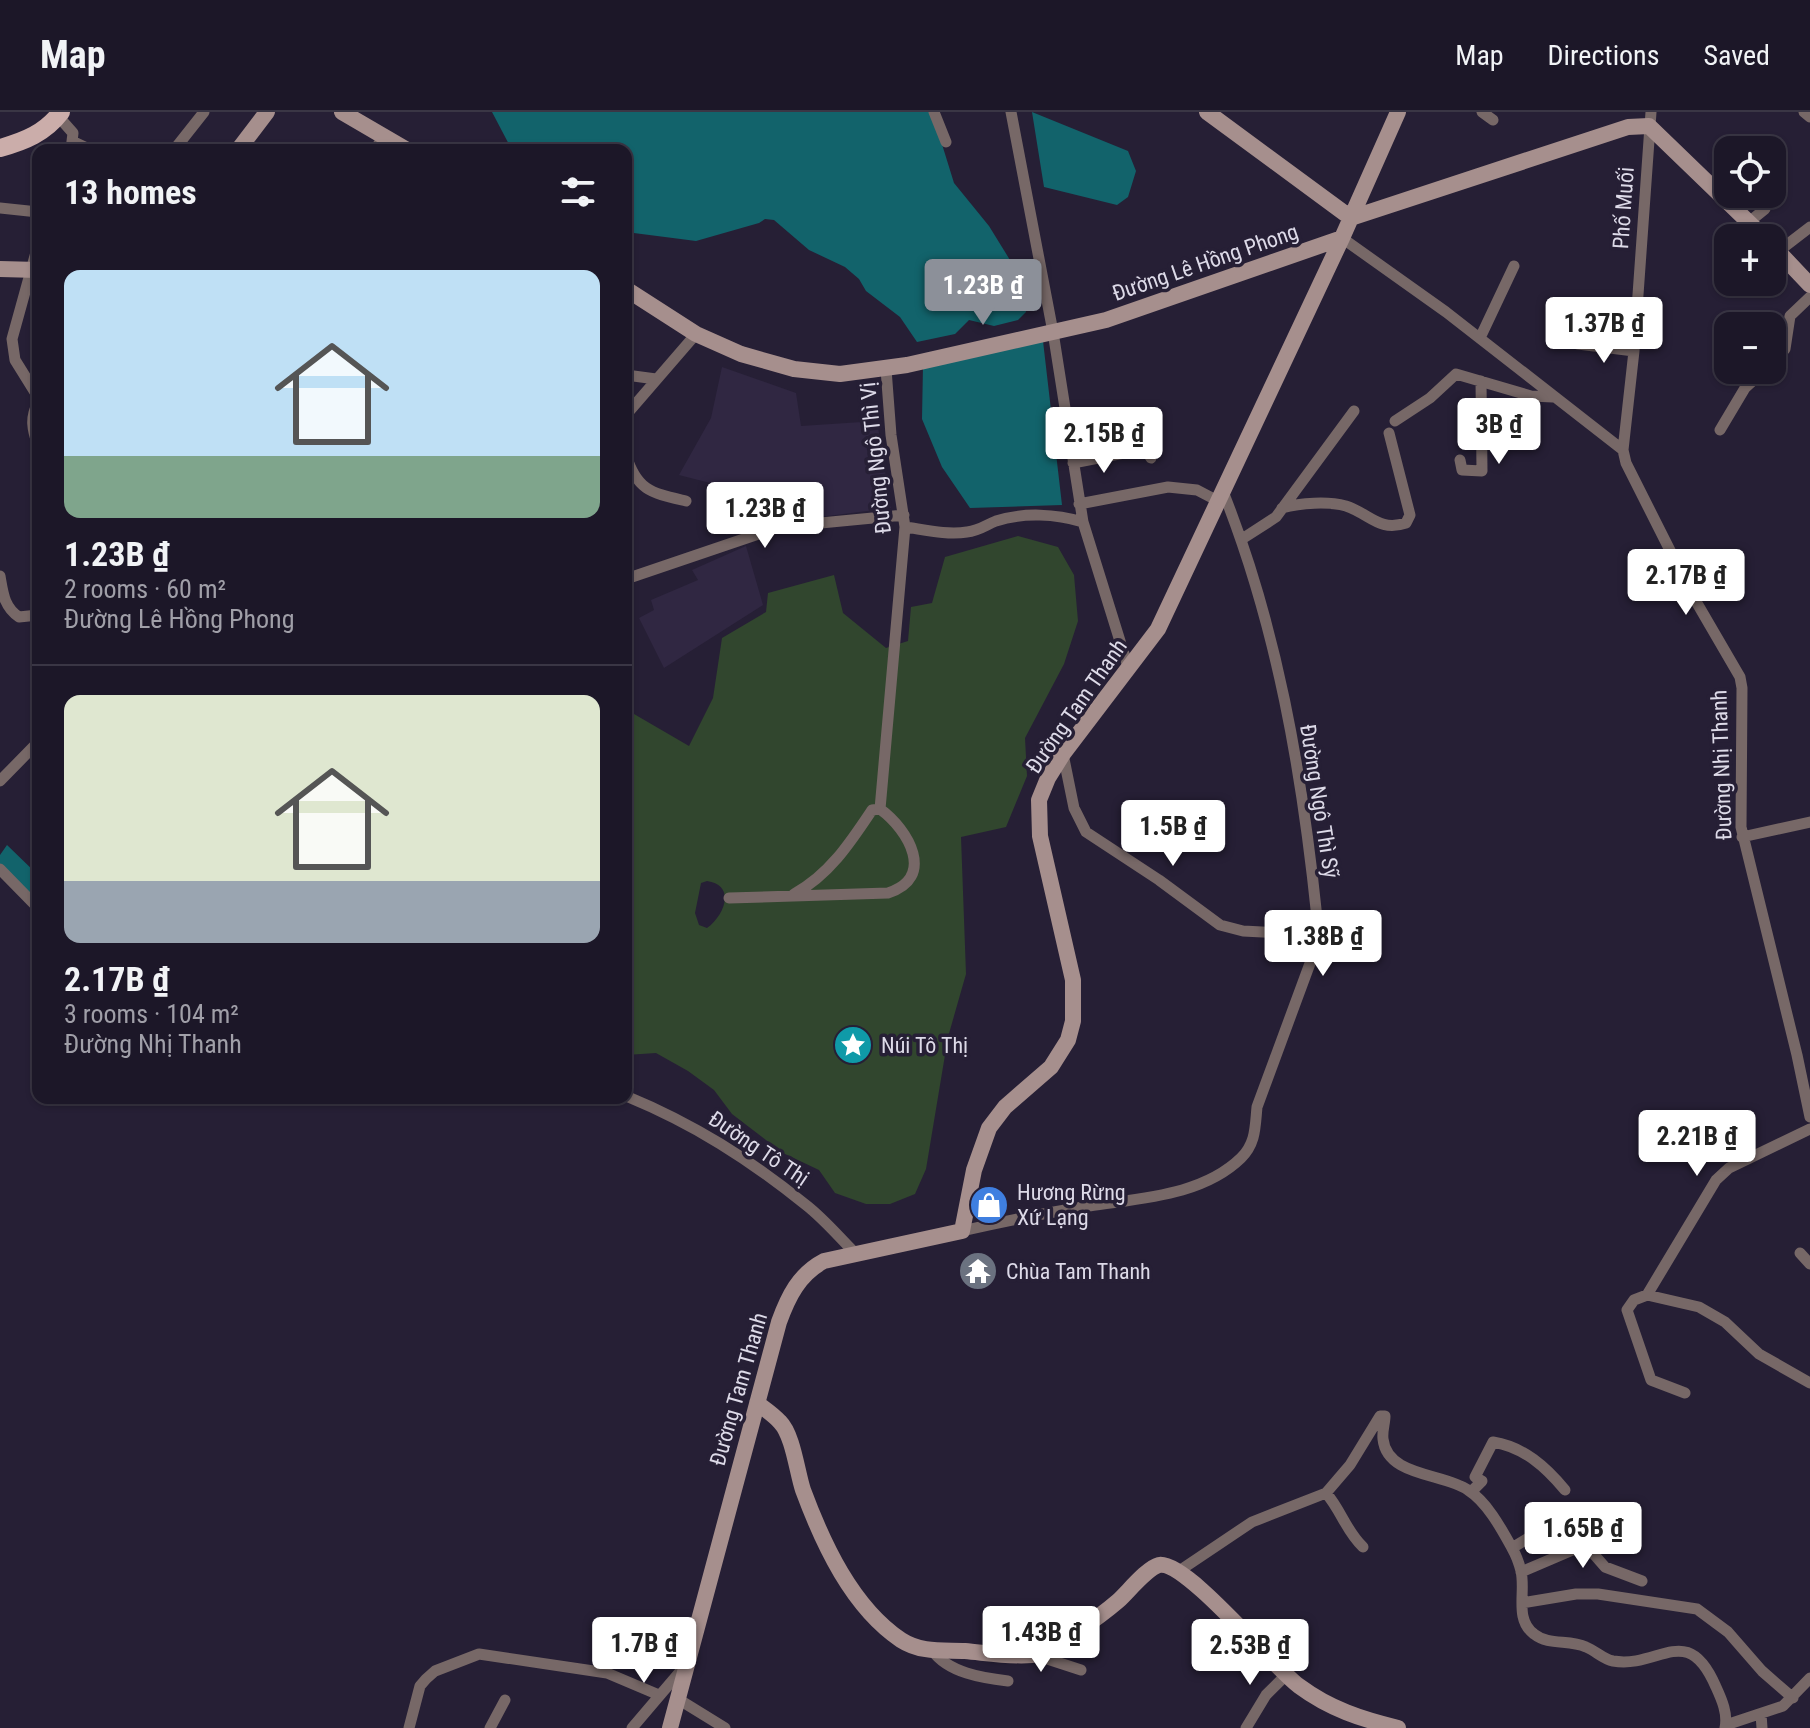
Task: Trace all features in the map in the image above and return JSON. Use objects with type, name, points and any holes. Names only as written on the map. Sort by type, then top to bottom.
[{"type":"main road","points":[[0,148],[28,140],[60,114]]},
{"type":"street","points":[[179,144],[204,112]]},
{"type":"street","points":[[243,144],[267,112]]},
{"type":"street","points":[[342,112],[379,144]]},
{"type":"street","points":[[934,112],[946,142]]},
{"type":"street","points":[[1011,112],[1053,332],[1079,504],[1129,670]]},
{"type":"street","points":[[1207,112],[1351,218],[1650,119],[1660,134],[1749,222],[1765,208]]},
{"type":"street","name":"Đường Tam Thanh","points":[[670,1728],[684,1666],[779,1322],[793,1289],[814,1267],[855,1253],[962,1231],[974,1170],[989,1128],[1005,1107],[1051,1067],[1068,1040],[1073,1021],[1073,980],[1038,821],[1039,800],[1063,754],[1158,629],[1398,112]]},
{"type":"street","points":[[1482,112],[1493,120]]},
{"type":"street","points":[[1804,112],[1810,117]]},
{"type":"street","points":[[60,114],[73,133],[72,144]]},
{"type":"street","name":"Phố Muối","points":[[1623,450],[1634,351],[1650,119]]},
{"type":"street","points":[[0,208],[32,211]]},
{"type":"street","points":[[1786,241],[1810,227]]},
{"type":"street","points":[[1342,238],[1480,338],[1623,450]]},
{"type":"street","name":"Đường Lê Hồng Phong","points":[[632,293],[696,334],[741,354],[794,369],[840,374],[886,369],[1106,320],[1342,238]]},
{"type":"street","points":[[1786,260],[1810,285]]},
{"type":"street","points":[[1480,338],[1514,266]]},
{"type":"street","points":[[0,269],[32,271]]},
{"type":"street","points":[[32,277],[12,339],[15,360],[32,389]]},
{"type":"street","points":[[1786,342],[1790,316],[1810,297]]},
{"type":"street","points":[[632,408],[696,334]]},
{"type":"street","points":[[1578,344],[1634,351]]},
{"type":"street","name":"Đường Ngô Thì Vị","points":[[880,809],[905,521],[891,435],[886,369]]},
{"type":"street","points":[[1395,421],[1434,395],[1451,376],[1460,374],[1531,396],[1553,397]]},
{"type":"street","points":[[632,376],[656,379]]},
{"type":"street","points":[[1460,460],[1462,470],[1482,471],[1481,381]]},
{"type":"street","points":[[1720,430],[1740,395],[1751,384]]},
{"type":"street","points":[[1242,539],[1270,523],[1354,411]]},
{"type":"street","points":[[1068,432],[1127,423],[1151,458]]},
{"type":"street","points":[[1282,508],[1337,504],[1357,510],[1382,525],[1390,527],[1406,523],[1410,515],[1389,433]]},
{"type":"street","name":"Đường Nhị Thanh","points":[[1623,450],[1626,463],[1694,598],[1740,677],[1742,837],[1810,1117]]},
{"type":"street","points":[[1073,463],[1129,452]]},
{"type":"street","points":[[632,469],[637,481],[650,492],[686,501]]},
{"type":"street","points":[[1079,504],[1168,487],[1220,495]]},
{"type":"street","name":"Đường Ngô Thì Sỹ","points":[[962,1231],[1067,1210],[1157,1197],[1223,1172],[1243,1156],[1254,1139],[1257,1107],[1312,958],[1317,935],[1300,774],[1268,627],[1242,539],[1220,495]]},
{"type":"street","points":[[632,577],[779,527],[905,521],[942,532],[966,532],[983,529],[996,521],[1033,515],[1083,522]]},
{"type":"street","points":[[0,576],[4,598],[19,617]]},
{"type":"street","points":[[5,619],[32,616]]},
{"type":"street","points":[[0,781],[32,748]]},
{"type":"street","points":[[1063,754],[1074,808],[1086,832],[1220,925],[1243,931],[1317,935]]},
{"type":"street","points":[[729,898],[888,893],[905,886],[913,875],[915,859],[897,823],[880,809],[872,810],[850,844],[820,877],[790,896]]},
{"type":"street","points":[[1742,837],[1810,822]]},
{"type":"street","points":[[0,869],[32,902]]},
{"type":"street","name":"Đường Tô Thị","points":[[632,1099],[704,1132],[739,1155],[809,1206],[855,1253]]},
{"type":"street","points":[[1647,1295],[1716,1180],[1729,1168],[1810,1129]]},
{"type":"street","points":[[1800,1253],[1810,1264]]},
{"type":"street","points":[[1685,1393],[1651,1380],[1627,1310],[1634,1300],[1647,1295],[1699,1307],[1712,1314],[1759,1354],[1810,1383]]},
{"type":"street","points":[[757,1403],[783,1424],[816,1525],[849,1585],[888,1629],[917,1648],[1035,1655],[1081,1670]]},
{"type":"street","points":[[1179,1571],[1252,1522],[1326,1493],[1350,1465],[1382,1415],[1386,1418],[1383,1440],[1390,1456],[1399,1464],[1465,1487],[1483,1504],[1512,1548],[1521,1572],[1524,1624],[1543,1640],[1583,1645],[1611,1661],[1680,1651],[1701,1660],[1721,1699],[1726,1727],[1783,1706],[1810,1678]]},
{"type":"street","points":[[1471,1492],[1482,1481],[1475,1475],[1493,1442],[1523,1452],[1547,1470],[1565,1490]]},
{"type":"street","points":[[1326,1493],[1340,1510],[1352,1538],[1363,1547]]},
{"type":"street","points":[[1512,1548],[1548,1526],[1551,1520]]},
{"type":"street","points":[[1521,1572],[1582,1548],[1591,1551],[1605,1567],[1642,1581]]},
{"type":"street","points":[[1035,1655],[1117,1602],[1159,1565],[1179,1571],[1197,1586],[1286,1675],[1328,1706],[1398,1728]]},
{"type":"street","points":[[1522,1603],[1576,1594],[1598,1594],[1691,1607],[1728,1632],[1762,1671],[1793,1698]]},
{"type":"street","points":[[932,1650],[937,1657],[960,1670],[1008,1681]]},
{"type":"street","points":[[409,1728],[420,1686],[426,1679],[435,1671],[479,1654],[607,1673],[659,1695]]},
{"type":"street","points":[[632,1728],[684,1666]]},
{"type":"street","points":[[1246,1728],[1266,1695],[1286,1675]]},
{"type":"street","points":[[678,1699],[725,1728]]},
{"type":"street","points":[[490,1728],[505,1700]]},
{"type":"street","points":[[1761,1714],[1762,1728]]},
{"type":"shaded area","points":[[492,112],[932,112],[954,183],[989,226],[1018,273],[1026,312],[1018,320],[994,326],[969,320],[955,334],[917,342],[900,317],[866,291],[859,279],[845,267],[809,250],[774,220],[765,219],[696,241],[632,233],[632,144],[509,144]]},
{"type":"shaded area","points":[[1032,112],[1128,151],[1136,171],[1128,197],[1117,205],[1044,187]]},
{"type":"shaded area","points":[[1043,341],[1062,505],[970,508],[942,467],[922,419],[923,365]]},
{"type":"shaded area","points":[[722,367],[796,393],[801,426],[877,421],[891,508],[772,523],[726,535],[714,484],[679,475],[711,418]]},
{"type":"shaded area","points":[[1018,536],[1058,547],[1074,575],[1078,621],[1064,664],[1025,738],[1027,776],[1006,827],[961,837],[966,974],[948,1037],[926,1169],[915,1194],[890,1204],[866,1204],[835,1193],[819,1170],[783,1153],[732,1114],[714,1090],[688,1071],[656,1053],[632,1055],[632,715],[689,746],[713,698],[722,638],[766,612],[768,593],[834,575],[843,613],[886,648],[908,641],[911,607],[932,603],[945,557]],"holes":[[[707,881],[722,888],[725,901],[719,916],[707,928],[699,925],[695,913],[701,883]]]},
{"type":"shaded area","points":[[746,546],[763,605],[664,668],[639,618],[654,610],[651,600],[698,580],[692,570]]},
{"type":"shaded area","points":[[7,845],[32,869],[32,898],[0,867],[0,855]]},
{"type":"place","name":"Núi Tô Thị","points":[[853,1045]]},
{"type":"place","name":"Hương Rừng Xứ Lạng","points":[[989,1205]]},
{"type":"place","name":"Chùa Tam Thanh","points":[[978,1271]]}]
